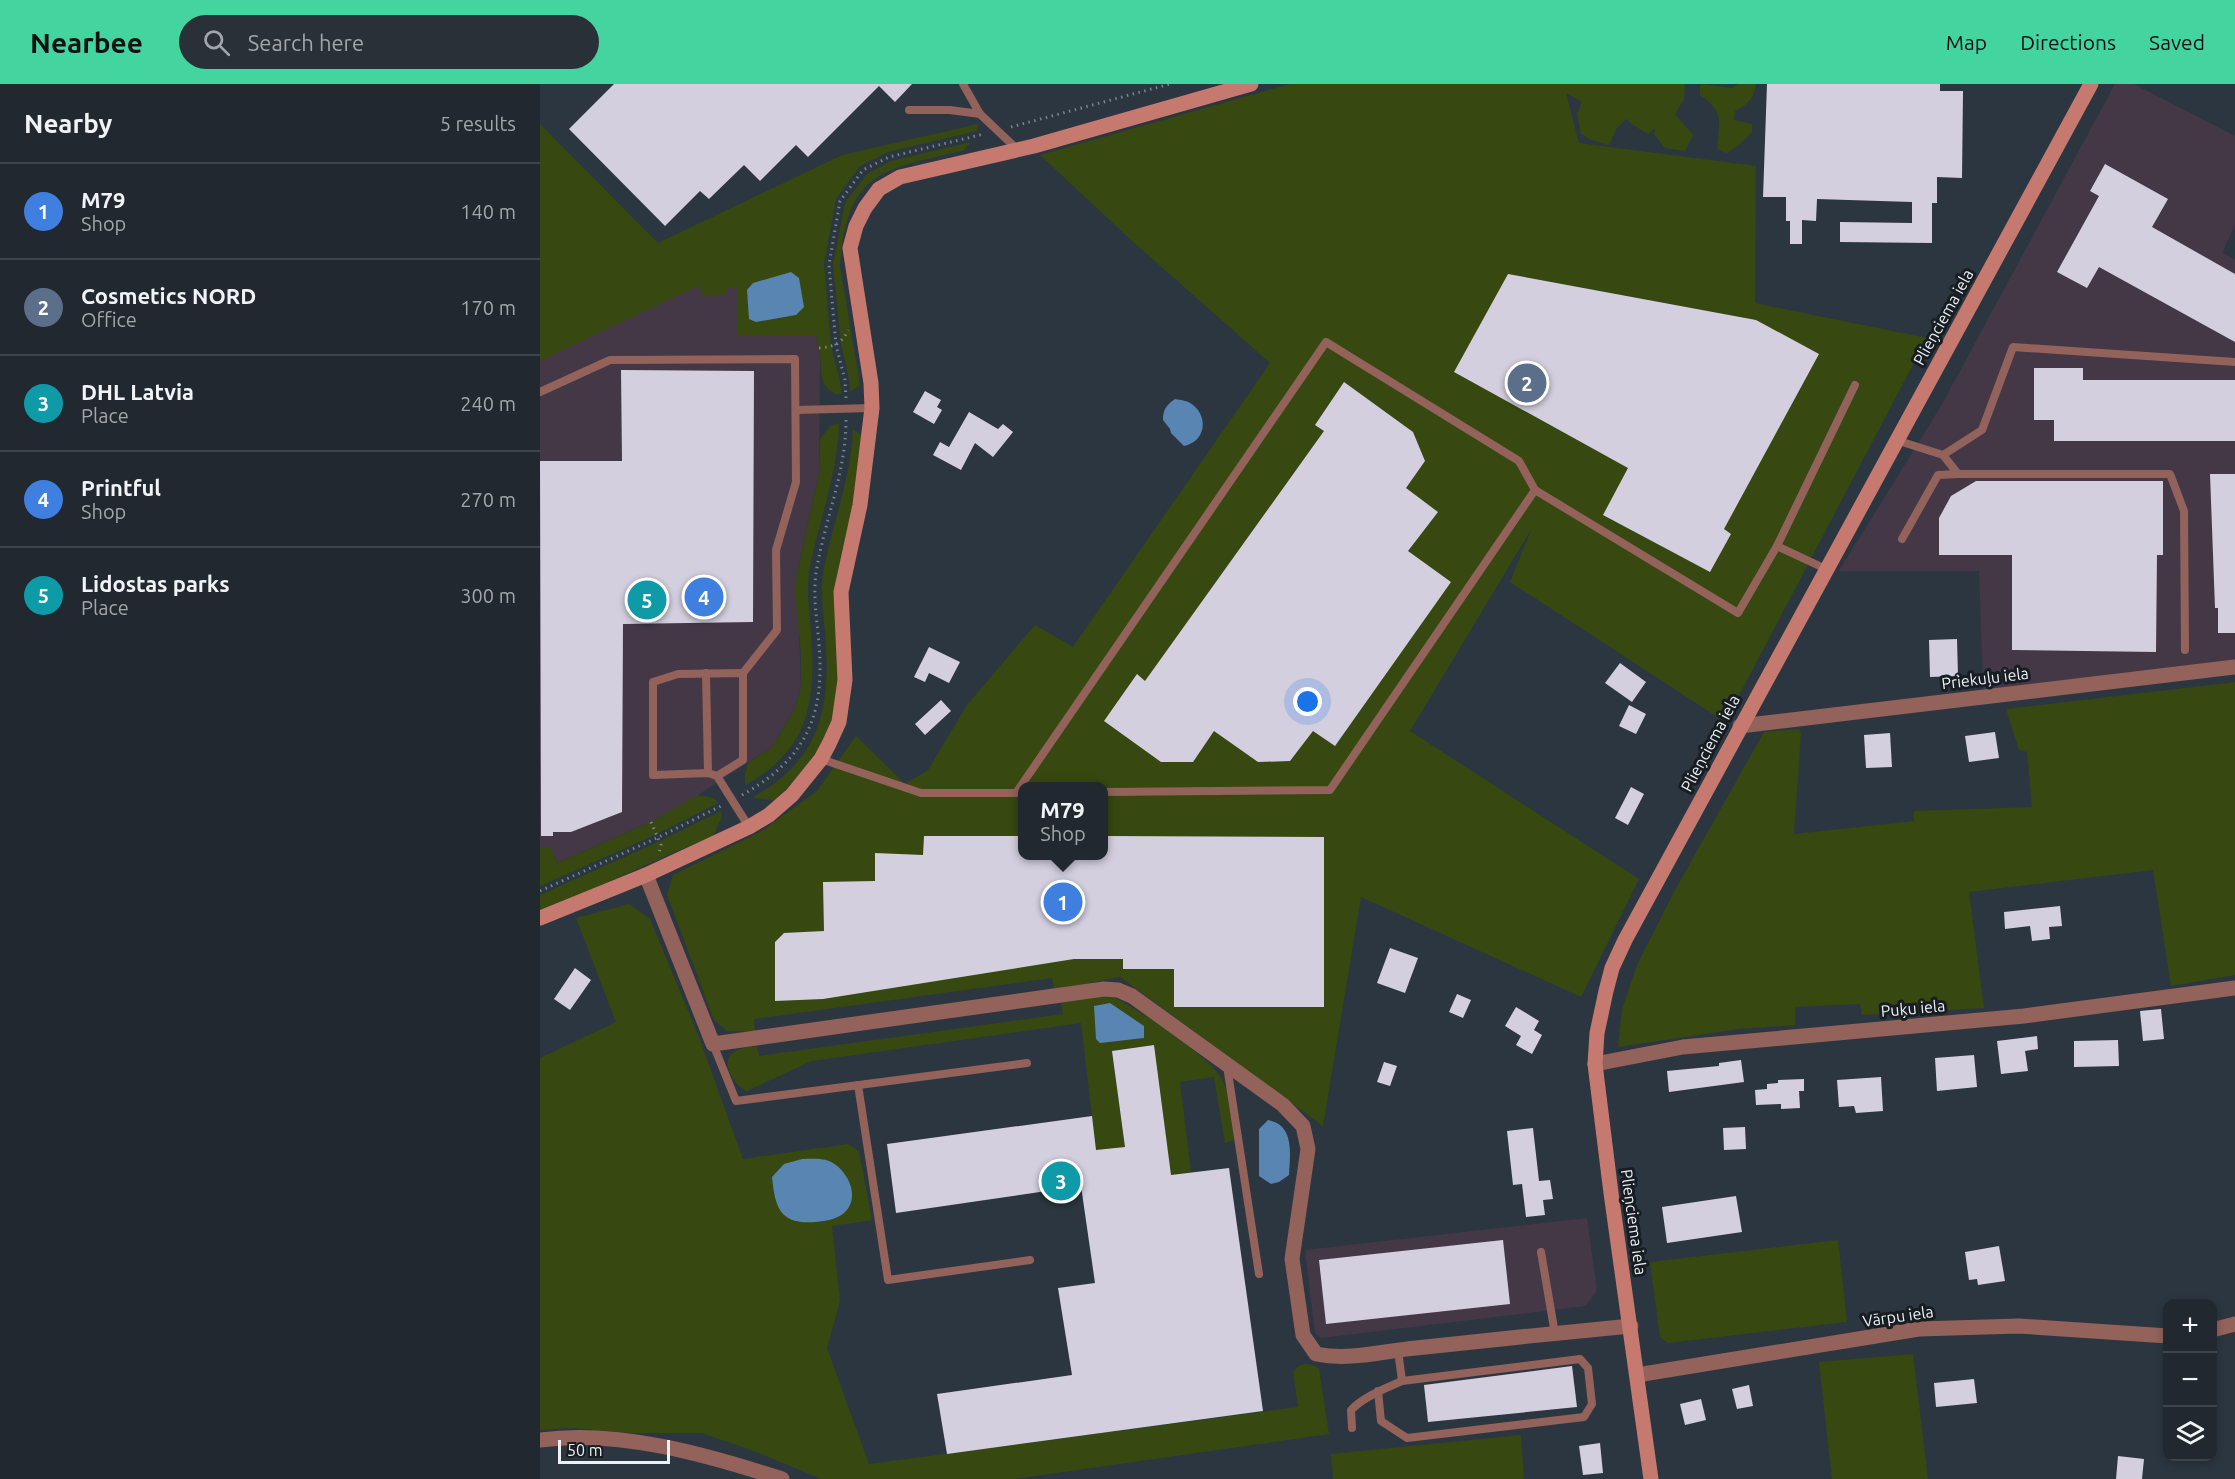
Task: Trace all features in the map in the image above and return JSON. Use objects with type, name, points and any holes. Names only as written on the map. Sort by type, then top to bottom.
[{"type":"main road","points":[[540,918],[646,875],[749,827],[768,815],[792,795],[821,759],[839,722],[844,680],[841,592],[860,505],[872,408],[871,383],[850,248],[856,226],[865,208],[879,189],[900,177],[1017,149],[1251,84]]},
{"type":"main road","name":"Plieņciema iela","points":[[1651,1479],[1595,1064],[1597,1033],[1612,968],[1624,940],[2091,84]]},
{"type":"street","name":"Priekuļu iela","points":[[1740,726],[2235,667]]},
{"type":"street","points":[[646,875],[713,1044],[1104,989],[1118,990],[1132,996],[1282,1105],[1303,1126],[1308,1149],[1292,1259],[1303,1335],[1316,1354],[1350,1357],[1631,1326]]},
{"type":"street","name":"Puķu iela","points":[[1595,1064],[1683,1047],[2024,1016],[2235,988]]},
{"type":"street","points":[[2217,1329],[2235,1324]]},
{"type":"street","name":"Vārpu iela","points":[[1637,1375],[1928,1328],[2019,1326],[2163,1335]]},
{"type":"street","points":[[540,1440],[600,1438],[666,1448],[742,1466],[782,1479]]},
{"type":"lane","points":[[963,84],[980,114],[1017,149]]},
{"type":"lane","points":[[909,110],[950,110],[980,114]]},
{"type":"lane","points":[[1026,782],[1326,342],[1519,461],[1535,490],[1738,613],[1778,546],[1855,385]]},
{"type":"lane","points":[[1944,455],[1982,430],[2013,347],[2235,362]]},
{"type":"lane","points":[[540,392],[610,360],[795,359],[796,482],[776,550],[777,630],[743,673],[743,760],[712,775],[653,775],[653,682],[678,674],[743,673]]},
{"type":"lane","points":[[796,410],[872,408]]},
{"type":"lane","points":[[1896,440],[1944,455],[1958,474]]},
{"type":"lane","points":[[1902,539],[1938,475],[2170,474],[2184,512],[2185,650]]},
{"type":"lane","points":[[1108,792],[1330,790],[1535,490]]},
{"type":"lane","points":[[1778,546],[1826,569]]},
{"type":"lane","points":[[706,673],[712,775],[732,800],[749,827]]},
{"type":"lane","points":[[821,759],[921,793],[1018,793]]},
{"type":"lane","points":[[713,1044],[736,1101],[1027,1063]]},
{"type":"lane","points":[[1227,1065],[1259,1274]]},
{"type":"lane","points":[[858,1085],[888,1280],[1030,1260]]},
{"type":"lane","points":[[1541,1252],[1555,1334]]},
{"type":"lane","points":[[1398,1350],[1402,1381]]},
{"type":"lane","points":[[1352,1428],[1351,1410],[1378,1391],[1402,1381],[1580,1359],[1588,1368],[1592,1404],[1584,1417],[1407,1438],[1381,1421],[1378,1391]]},
{"type":"path","points":[[540,891],[659,837],[765,782],[785,765],[801,744],[814,719],[819,697],[819,648],[814,598],[817,568],[842,468],[845,442],[845,380],[836,345],[829,265],[840,201],[863,170],[889,157],[998,131],[1170,84]]},
{"type":"path","points":[[819,348],[836,345],[845,336],[858,309]]},
{"type":"path","points":[[646,875],[660,850],[659,837],[651,822]]},
{"type":"shaded area","points":[[2115,84],[2134,84],[2235,136],[2235,225],[2222,253],[2235,259],[2235,663],[1986,693],[1983,687],[1979,571],[1839,571],[1941,406]]},
{"type":"shaded area","points":[[785,242],[816,335],[820,355],[819,473],[797,574],[801,688],[794,710],[772,747],[690,800],[651,822],[557,863],[554,855],[540,859],[540,353]]},
{"type":"shaded area","points":[[1587,1218],[1597,1291],[1585,1306],[1321,1338],[1315,1333],[1305,1250]]},
{"type":"green space","points":[[1290,84],[1685,84],[1684,99],[1675,114],[1693,135],[1685,151],[1665,148],[1654,134],[1655,128],[1648,134],[1626,119],[1617,128],[1609,145],[1591,140],[1581,134],[1577,114],[1582,102],[1566,93],[1579,143],[1756,166],[1755,303],[1927,338],[1725,722],[1510,582],[1532,528],[1410,731],[1639,879],[1581,997],[1361,897],[1323,1126],[1120,977],[1054,990],[1052,978],[754,1019],[755,1031],[727,1031],[714,1020],[667,895],[673,875],[762,831],[817,791],[856,736],[905,784],[928,770],[967,705],[1035,625],[1073,647],[1270,363],[1131,240],[1040,155]]},
{"type":"green space","points":[[1702,84],[1733,88],[1738,84],[1756,84],[1750,100],[1735,111],[1734,120],[1752,124],[1752,132],[1727,153],[1717,149],[1719,118],[1713,107],[1700,95]]},
{"type":"green space","points":[[540,124],[658,243],[842,155],[978,124],[977,131],[888,152],[860,166],[836,199],[824,264],[831,346],[840,381],[841,394],[836,394],[826,386],[822,378],[816,335],[737,335],[737,288],[727,288],[726,295],[703,295],[698,286],[540,361]]},
{"type":"green space","points":[[971,142],[963,151],[890,170],[874,180],[861,193],[851,210],[844,235],[840,266],[860,385],[850,392],[841,344],[833,265],[845,203],[867,174],[891,161]]},
{"type":"green space","points":[[839,423],[832,477],[810,566],[808,596],[812,670],[808,710],[802,728],[781,759],[745,785],[748,763],[772,747],[794,710],[801,688],[801,655],[795,592],[797,574],[819,473],[820,439],[830,426]]},
{"type":"green space","points":[[853,429],[861,435],[861,463],[856,498],[836,584],[838,676],[833,717],[818,750],[776,800],[754,798],[792,768],[805,752],[815,734],[821,715],[827,671],[822,597],[824,568],[849,464]]},
{"type":"green space","points":[[2235,682],[2235,975],[2171,986],[2153,870],[1969,892],[1984,1008],[1862,1015],[1860,1004],[1795,1007],[1795,1025],[1739,1029],[1618,1047],[1622,1009],[1637,965],[1675,890],[1764,732],[1799,729],[1801,733],[1794,834],[1914,821],[1914,811],[2032,807],[2027,752],[2019,750],[2006,709]]},
{"type":"green space","points":[[697,795],[714,798],[718,803],[657,834],[540,886],[540,848],[551,848],[557,863],[651,822]]},
{"type":"green space","points":[[721,811],[722,817],[713,836],[540,912],[540,895]]},
{"type":"green space","points":[[629,904],[650,919],[699,1037],[743,1159],[848,1144],[859,1151],[872,1220],[832,1226],[840,1301],[827,1348],[869,1464],[1298,1407],[1293,1372],[1305,1364],[1319,1369],[1329,1434],[1015,1479],[821,1479],[759,1453],[702,1433],[632,1433],[572,1428],[540,1430],[540,1058],[616,1022],[576,918]]},
{"type":"green space","points":[[1110,995],[1189,1046],[1216,1071],[1223,1081],[1230,1102],[1234,1140],[1225,1143],[1214,1077],[1180,1082],[1191,1172],[1171,1175],[1153,1045],[1112,1051],[1125,1147],[1096,1150],[1081,1023],[812,1061],[747,1091],[735,1082],[728,1066],[730,1056],[746,1047],[757,1046],[759,1056],[1063,1014],[1061,1003]]},
{"type":"green space","points":[[1838,1240],[1847,1322],[1668,1343],[1660,1337],[1650,1262]]},
{"type":"green space","points":[[1913,1354],[1928,1479],[1832,1479],[1819,1362]]},
{"type":"green space","points":[[1521,1435],[1524,1479],[1333,1479],[1331,1454]]},
{"type":"water","points":[[791,272],[799,278],[804,307],[796,315],[756,322],[749,319],[747,290],[753,283]]},
{"type":"water","points":[[1175,399],[1193,405],[1198,410],[1203,423],[1197,440],[1184,446],[1171,433],[1163,420],[1166,408]]},
{"type":"water","points":[[1110,1003],[1144,1026],[1144,1038],[1100,1043],[1096,1039],[1094,1006]]},
{"type":"water","points":[[1268,1120],[1283,1128],[1287,1134],[1290,1150],[1289,1175],[1271,1184],[1259,1176],[1259,1129]]},
{"type":"water","points":[[802,1159],[829,1161],[846,1176],[852,1190],[852,1197],[850,1205],[843,1214],[828,1220],[804,1222],[787,1218],[782,1213],[775,1198],[772,1177],[784,1164]]},
{"type":"building","points":[[614,84],[912,84],[895,102],[879,86],[808,157],[796,145],[760,181],[744,165],[709,199],[700,191],[665,226],[569,129]]},
{"type":"building","points":[[1767,84],[1940,84],[1940,91],[1963,91],[1962,178],[1937,177],[1937,203],[1932,203],[1932,243],[1840,242],[1840,222],[1912,223],[1912,202],[1817,199],[1816,221],[1802,220],[1802,244],[1790,244],[1790,221],[1786,221],[1786,197],[1763,197]]},
{"type":"building","points":[[2105,164],[2168,199],[2152,227],[2235,274],[2235,342],[2099,267],[2087,288],[2057,272],[2099,196],[2090,191]]},
{"type":"building","points":[[1508,274],[1756,320],[1819,354],[1724,529],[1731,534],[1710,572],[1603,515],[1628,468],[1454,372]]},
{"type":"building","points":[[2034,368],[2083,368],[2083,380],[2235,380],[2235,441],[2054,441],[2054,420],[2034,420]]},
{"type":"building","points":[[621,370],[754,371],[753,622],[623,624],[622,812],[571,832],[553,832],[553,836],[541,836],[540,461],[622,461]]},
{"type":"building","points":[[1344,382],[1413,432],[1425,461],[1406,488],[1438,512],[1408,551],[1451,582],[1335,746],[1313,731],[1290,761],[1258,762],[1214,731],[1193,762],[1161,762],[1104,721],[1137,674],[1145,681],[1324,431],[1315,425]]},
{"type":"building","points":[[925,391],[941,400],[937,407],[942,410],[934,424],[913,412]]},
{"type":"building","points":[[969,412],[998,429],[1003,424],[1013,432],[993,457],[975,443],[961,470],[933,455],[940,442],[949,447]]},
{"type":"building","points":[[2210,474],[2235,474],[2235,633],[2218,633]]},
{"type":"building","points":[[1976,481],[2163,481],[2163,555],[2157,555],[2156,652],[2012,650],[2012,555],[1939,555],[1939,518],[1951,496]]},
{"type":"building","points":[[1957,639],[1958,676],[1930,677],[1929,640]]},
{"type":"building","points":[[929,647],[960,662],[949,683],[929,673],[925,682],[914,677]]},
{"type":"building","points":[[1620,663],[1646,682],[1632,702],[1605,683]]},
{"type":"building","points":[[941,700],[951,711],[925,735],[915,724]]},
{"type":"building","points":[[1629,705],[1646,714],[1636,734],[1619,726]]},
{"type":"building","points":[[1995,732],[1999,758],[1969,762],[1965,736]]},
{"type":"building","points":[[1890,733],[1892,767],[1866,768],[1864,735]]},
{"type":"building","points":[[1631,787],[1644,794],[1628,825],[1615,818]]},
{"type":"building","points":[[924,836],[1018,836],[1018,860],[1108,860],[1108,836],[1324,837],[1324,1007],[1174,1007],[1174,969],[1123,969],[1123,959],[1074,959],[823,999],[775,1001],[775,942],[784,933],[824,931],[823,882],[875,881],[875,853],[923,855]]},
{"type":"building","points":[[2060,906],[2062,926],[2049,927],[2050,939],[2032,941],[2030,926],[2005,929],[2004,912]]},
{"type":"building","points":[[1390,948],[1418,958],[1405,993],[1377,983]]},
{"type":"building","points":[[575,968],[591,980],[570,1010],[554,999]]},
{"type":"building","points":[[1457,994],[1471,1000],[1463,1018],[1449,1012]]},
{"type":"building","points":[[1516,1007],[1539,1021],[1534,1030],[1542,1035],[1532,1054],[1516,1045],[1521,1036],[1505,1026]]},
{"type":"building","points":[[2161,1009],[2164,1039],[2143,1041],[2140,1011]]},
{"type":"building","points":[[2037,1036],[2038,1049],[2025,1051],[2028,1071],[2001,1074],[1997,1041]]},
{"type":"building","points":[[2118,1040],[2119,1066],[2074,1067],[2074,1041]]},
{"type":"building","points":[[1154,1045],[1171,1175],[1229,1168],[1263,1411],[947,1454],[937,1394],[1072,1375],[1058,1288],[1095,1283],[1081,1186],[896,1213],[887,1144],[1092,1116],[1096,1150],[1125,1147],[1112,1051]]},
{"type":"building","points":[[1974,1055],[1977,1087],[1937,1091],[1935,1058]]},
{"type":"building","points":[[1741,1060],[1744,1082],[1669,1092],[1667,1071],[1719,1066],[1719,1063]]},
{"type":"building","points":[[1384,1062],[1397,1066],[1390,1086],[1377,1082]]},
{"type":"building","points":[[1881,1077],[1883,1111],[1856,1113],[1854,1106],[1839,1107],[1837,1080]]},
{"type":"building","points":[[1804,1079],[1804,1091],[1799,1091],[1800,1108],[1781,1109],[1781,1104],[1756,1105],[1755,1090],[1767,1089],[1767,1084],[1778,1083],[1778,1080]]},
{"type":"building","points":[[1745,1127],[1746,1149],[1724,1150],[1723,1128]]},
{"type":"building","points":[[1533,1128],[1539,1181],[1550,1180],[1553,1199],[1543,1200],[1545,1215],[1526,1217],[1522,1184],[1513,1185],[1507,1131]]},
{"type":"building","points":[[1736,1196],[1742,1232],[1667,1243],[1662,1207]]},
{"type":"building","points":[[1503,1240],[1510,1304],[1326,1324],[1319,1260]]},
{"type":"building","points":[[1999,1246],[2005,1281],[1978,1285],[1977,1279],[1969,1280],[1965,1252]]},
{"type":"building","points":[[1572,1366],[1577,1407],[1428,1422],[1424,1385]]},
{"type":"building","points":[[1974,1379],[1977,1403],[1936,1407],[1934,1383]]},
{"type":"building","points":[[1749,1385],[1753,1406],[1737,1409],[1732,1389]]},
{"type":"building","points":[[1701,1399],[1706,1420],[1685,1425],[1680,1404]]},
{"type":"building","points":[[1600,1443],[1603,1473],[1583,1475],[1579,1446]]},
{"type":"building","points":[[2118,1456],[2144,1459],[2142,1479],[2116,1479]]},
{"type":"place","name":"Cosmetics NORD","points":[[1527,383]]},
{"type":"place","name":"Printful","points":[[704,597]]},
{"type":"place","name":"Lidostas parks","points":[[647,600]]},
{"type":"place","name":"M79","points":[[1063,902]]},
{"type":"place","name":"DHL Latvia","points":[[1061,1181]]}]
